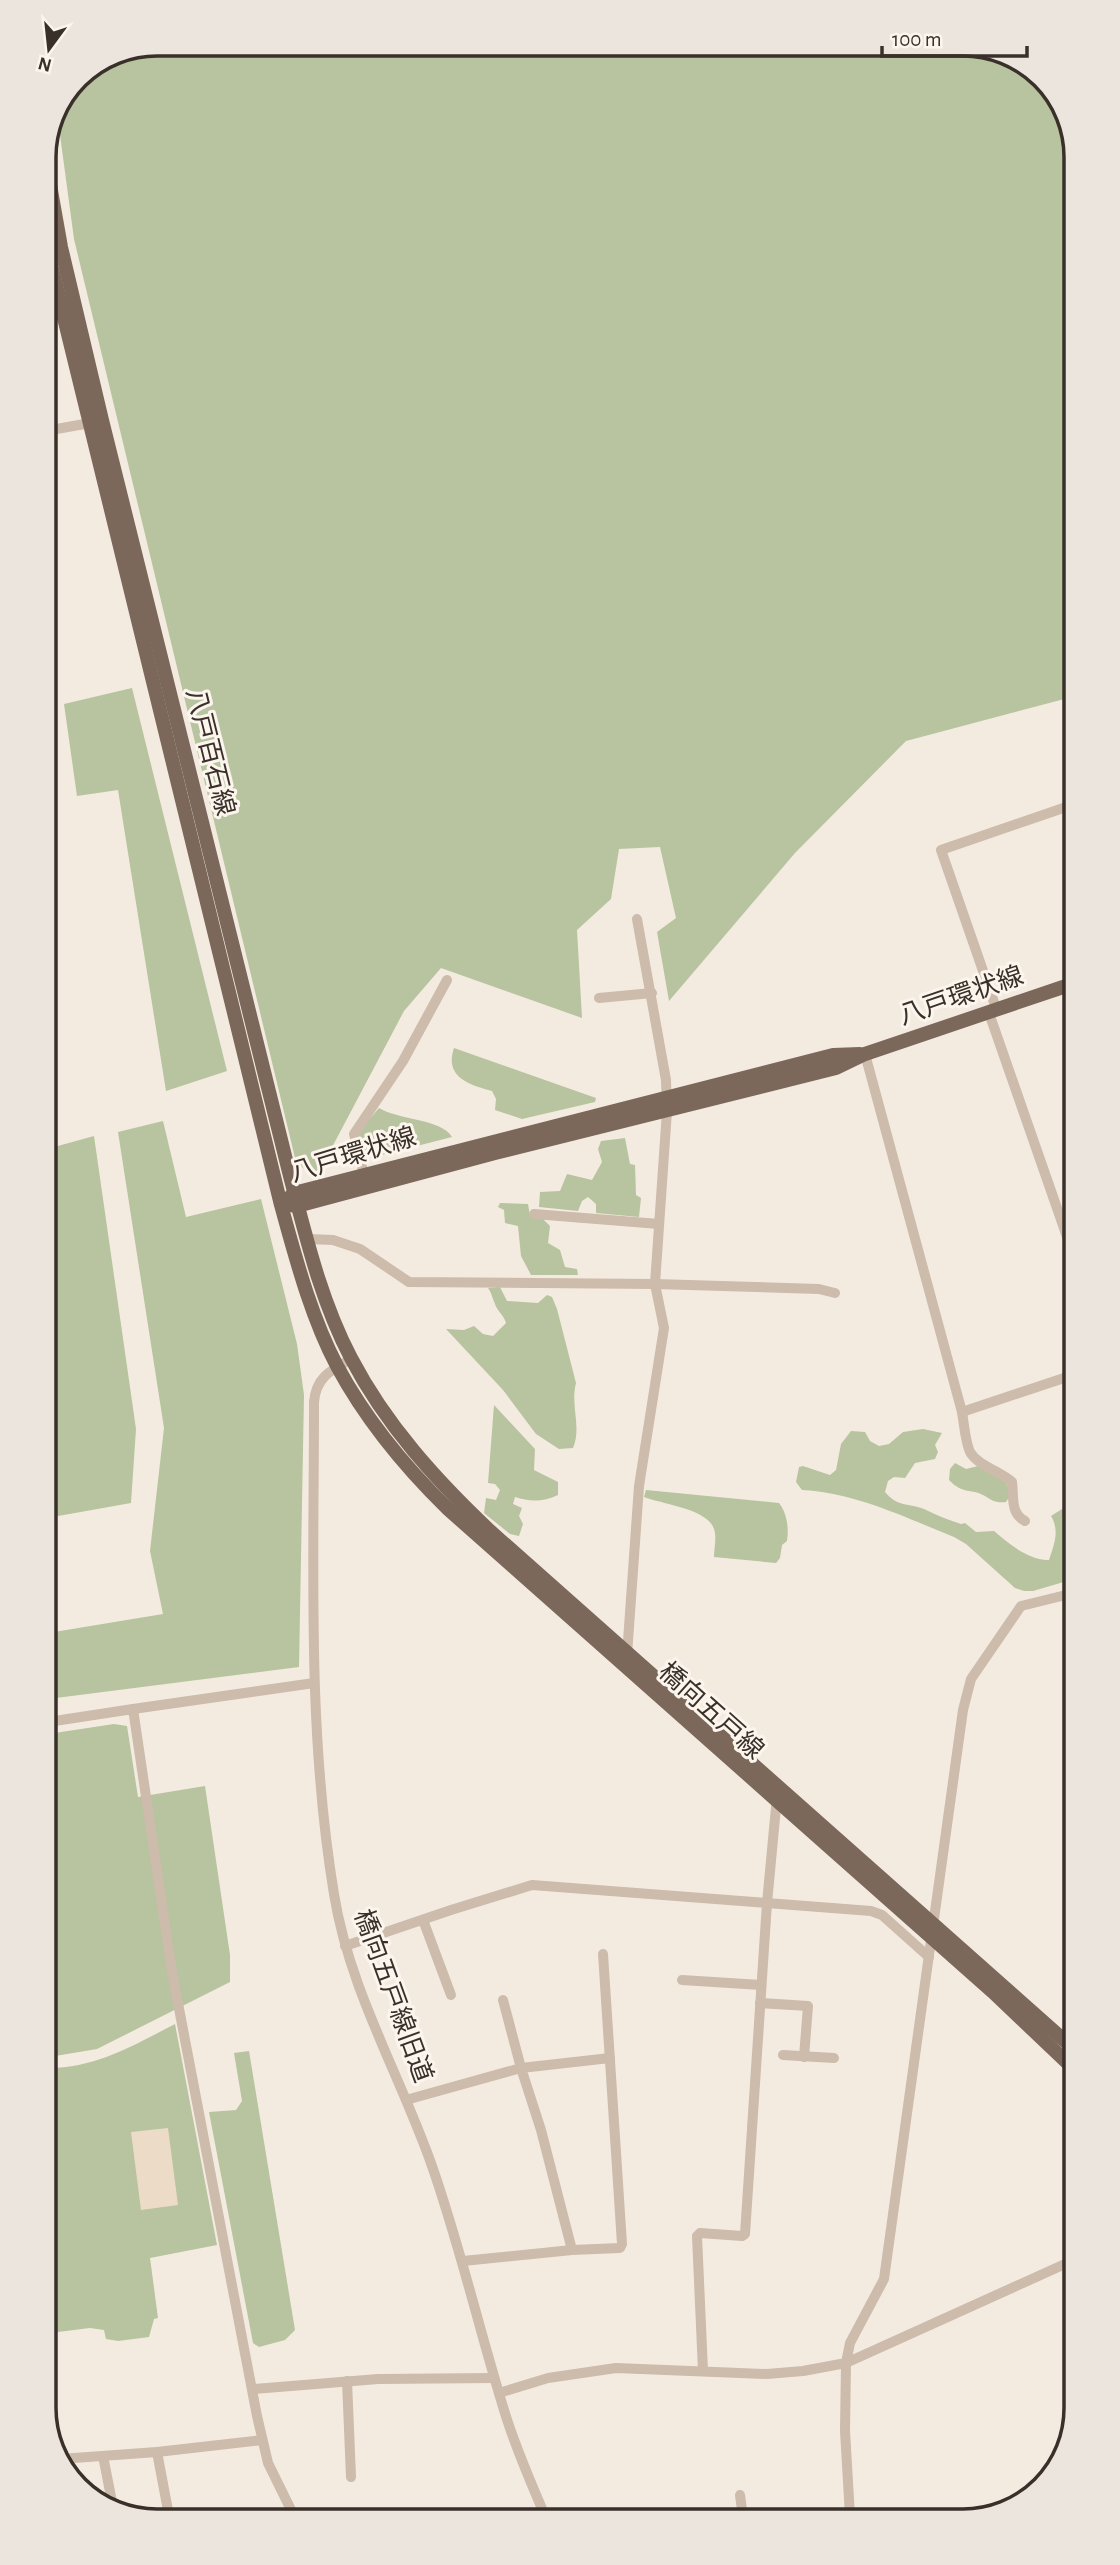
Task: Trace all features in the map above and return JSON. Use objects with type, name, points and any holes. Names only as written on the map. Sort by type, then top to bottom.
[{"type":"main road","name":"八戸百石線","points":[[56,219],[95,422],[281,1205],[303,1280],[337,1366]]},
{"type":"main road","name":"八戸百石線","points":[[56,280],[296,1199],[330,1310],[351,1359]]},
{"type":"main road","name":"八戸環状線","points":[[296,1199],[495,1153],[833,1055],[865,1054],[1064,987]]},
{"type":"main road","name":"八戸環状線","points":[[281,1205],[364,1175],[490,1141],[667,1105]]},
{"type":"main road","name":"橋向五戸線","points":[[351,1359],[396,1429],[446,1489],[1064,2040]]},
{"type":"main road","name":"橋向五戸線","points":[[337,1366],[387,1441],[427,1489],[481,1540],[993,1992],[1064,2060]]},
{"type":"street","points":[[56,429],[95,422]]},
{"type":"street","points":[[1064,808],[941,850],[1064,1227]]},
{"type":"street","points":[[625,1667],[639,1486],[664,1328],[655,1284],[667,1105],[666,1080],[637,919]]},
{"type":"street","points":[[364,1175],[354,1133],[402,1061],[447,980]]},
{"type":"street","points":[[599,998],[652,993]]},
{"type":"street","points":[[865,1054],[962,1412],[970,1451],[980,1462],[1012,1482],[1014,1511],[1025,1521]]},
{"type":"street","points":[[534,1214],[659,1224]]},
{"type":"street","points":[[308,1240],[333,1240],[360,1249],[409,1282],[655,1284],[819,1289],[835,1293]]},
{"type":"street","name":"橋向五戸線旧道","points":[[351,1359],[318,1381],[315,1391],[314,1683],[329,1860],[345,1946],[423,2140],[463,2261],[494,2378],[522,2463],[542,2509]]},
{"type":"street","points":[[962,1412],[1064,1378]]},
{"type":"street","points":[[850,2509],[845,2431],[846,2363],[850,2343],[884,2280],[963,1710],[971,1679],[1021,1606],[1064,1595]]},
{"type":"street","points":[[56,1721],[314,1683]]},
{"type":"street","points":[[133,1709],[172,1972],[262,2440],[268,2463],[291,2509]]},
{"type":"street","points":[[702,2371],[697,2236],[700,2233],[745,2234],[767,1903],[778,1785]]},
{"type":"street","points":[[345,1946],[533,1885],[871,1911],[882,1915],[929,1956]]},
{"type":"street","points":[[423,1920],[451,1995]]},
{"type":"street","points":[[909,1939],[919,1928]]},
{"type":"street","points":[[463,2261],[620,2248],[622,2244],[603,1954]]},
{"type":"street","points":[[682,1980],[761,1985]]},
{"type":"street","points":[[503,2000],[572,2250]]},
{"type":"street","points":[[760,2003],[808,2006],[804,2057]]},
{"type":"street","points":[[783,2055],[834,2058]]},
{"type":"street","points":[[407,2100],[522,2068],[610,2058]]},
{"type":"street","points":[[499,2393],[548,2378],[616,2368],[766,2374],[814,2370],[846,2363],[1064,2264]]},
{"type":"street","points":[[253,2389],[347,2381],[494,2378]]},
{"type":"street","points":[[347,2381],[351,2477]]},
{"type":"street","points":[[69,2458],[262,2440]]},
{"type":"street","points":[[157,2452],[168,2509]]},
{"type":"street","points":[[103,2456],[111,2498]]},
{"type":"street","points":[[740,2495],[742,2509]]},
{"type":"green space","points":[[157,56],[970,56],[996,61],[1025,77],[1039,90],[1054,112],[1059,124],[1064,157],[1064,699],[906,741],[795,853],[669,1001],[657,932],[676,918],[660,847],[619,849],[611,899],[577,930],[582,1018],[441,968],[404,1011],[320,1170],[309,1173],[296,1162],[74,239],[59,130],[66,112],[77,95],[90,81],[124,61]]},
{"type":"green space","points":[[132,688],[227,1071],[166,1091],[118,790],[77,796],[64,704]]},
{"type":"green space","points":[[454,1048],[596,1098],[595,1102],[522,1119],[495,1110],[496,1099],[492,1091],[467,1082],[456,1073],[452,1066]]},
{"type":"green space","points":[[379,1108],[430,1123],[447,1131],[452,1137],[366,1159],[357,1134]]},
{"type":"green space","points":[[163,1121],[186,1217],[261,1199],[297,1344],[304,1395],[299,1667],[56,1698],[56,1632],[163,1614],[150,1551],[164,1428],[118,1132]]},
{"type":"green space","points":[[94,1136],[136,1429],[131,1503],[56,1516],[56,1147]]},
{"type":"green space","points":[[625,1138],[630,1164],[635,1165],[636,1195],[641,1198],[639,1217],[596,1213],[596,1204],[588,1197],[582,1201],[578,1211],[539,1207],[540,1192],[560,1191],[567,1174],[592,1180],[602,1162],[598,1149],[601,1141]]},
{"type":"green space","points":[[500,1203],[528,1204],[530,1216],[542,1218],[550,1226],[548,1243],[560,1250],[565,1267],[577,1269],[578,1275],[531,1275],[521,1256],[518,1226],[505,1223],[504,1210],[498,1207]]},
{"type":"green space","points":[[500,1287],[507,1301],[538,1303],[547,1295],[552,1297],[576,1383],[576,1432],[573,1448],[559,1449],[536,1434],[503,1390],[446,1329],[464,1330],[474,1326],[483,1334],[493,1336],[506,1323],[488,1288]]},
{"type":"green space","points":[[494,1405],[535,1449],[534,1470],[558,1482],[558,1495],[547,1499],[526,1500],[515,1497],[513,1504],[522,1508],[519,1516],[523,1524],[519,1536],[510,1534],[484,1513],[486,1498],[496,1500],[500,1490],[495,1484],[488,1483]]},
{"type":"green space","points":[[923,1429],[942,1433],[935,1445],[938,1452],[935,1459],[915,1463],[905,1478],[894,1477],[888,1481],[885,1492],[890,1497],[951,1521],[965,1523],[976,1532],[994,1531],[1019,1550],[1041,1560],[1049,1560],[1054,1543],[1056,1533],[1051,1516],[1064,1510],[1064,1582],[1033,1591],[1015,1588],[966,1544],[954,1537],[861,1501],[802,1490],[796,1482],[799,1467],[830,1475],[836,1470],[841,1444],[851,1431],[865,1432],[870,1441],[879,1446],[889,1444],[903,1432]]},
{"type":"green space","points":[[955,1463],[966,1469],[978,1466],[997,1476],[1010,1489],[1006,1502],[994,1501],[954,1485],[949,1480],[950,1469]]},
{"type":"green space","points":[[646,1490],[779,1503],[786,1516],[788,1531],[780,1558],[776,1563],[714,1557],[715,1536],[710,1522],[684,1508],[644,1497]]},
{"type":"green space","points":[[114,1724],[127,1726],[138,1797],[205,1786],[230,1955],[230,1982],[97,2049],[56,2056],[56,1733]]},
{"type":"green space","points":[[175,2024],[217,2245],[150,2258],[158,2318],[154,2319],[149,2337],[118,2341],[106,2339],[104,2330],[90,2328],[56,2332],[56,2068],[99,2060]]},
{"type":"green space","points":[[249,2051],[295,2330],[285,2340],[259,2347],[253,2343],[209,2112],[236,2110],[242,2101],[234,2053]]},
{"type":"shaded area","points":[[168,2128],[178,2205],[141,2210],[131,2132]]}]
